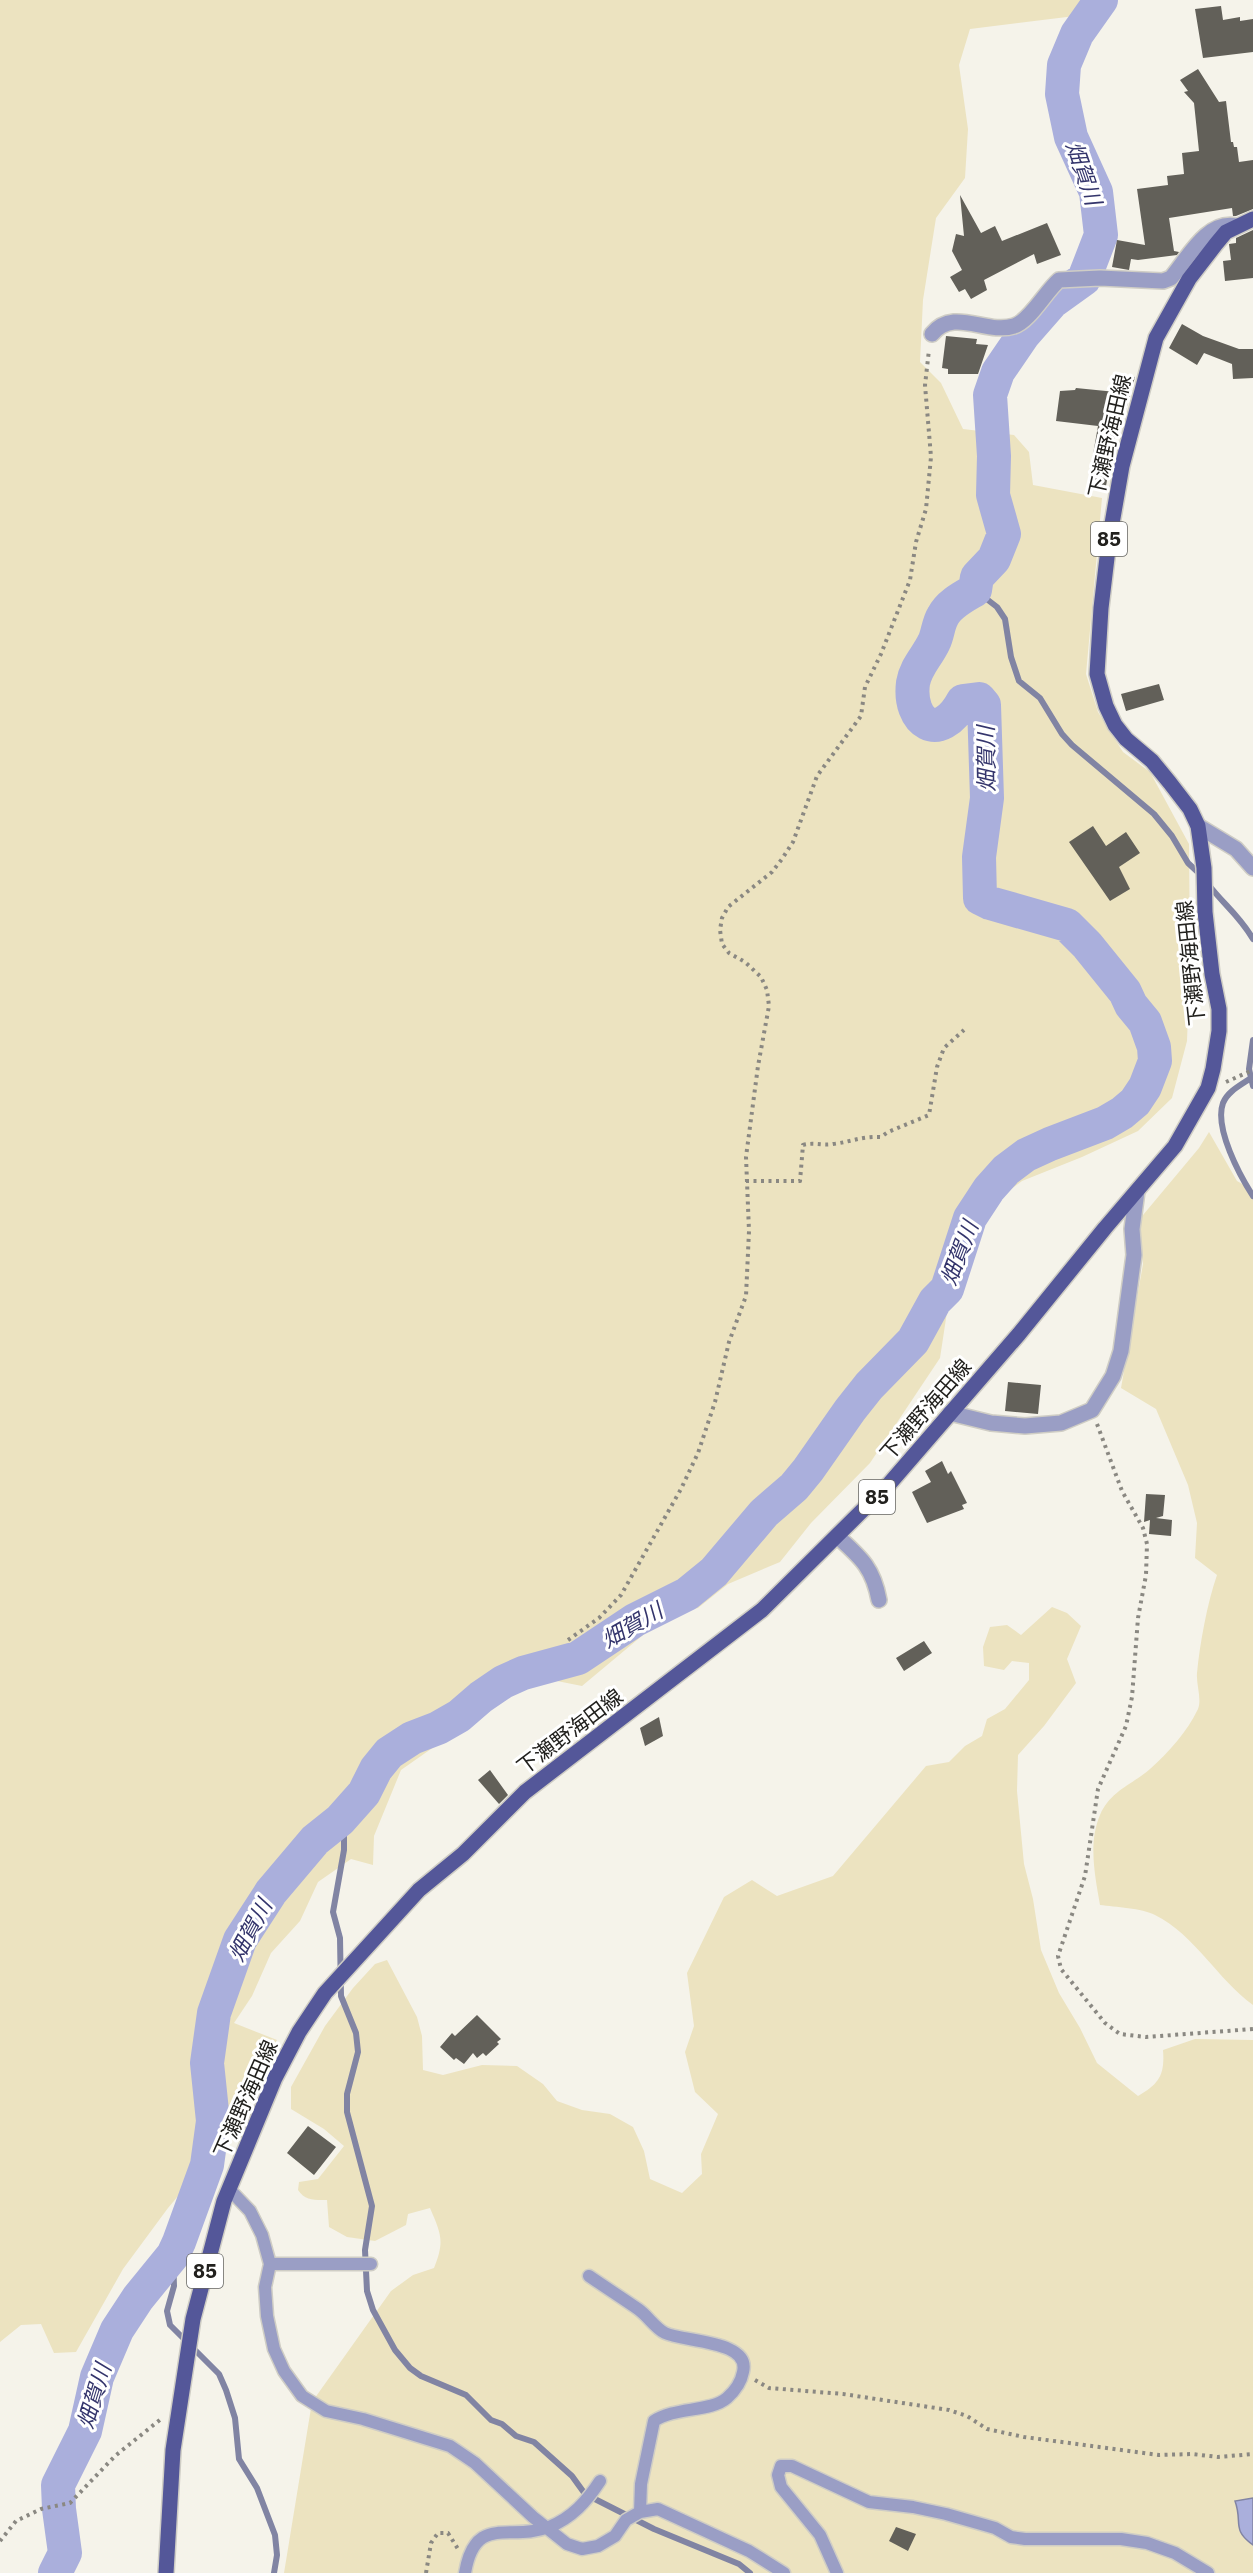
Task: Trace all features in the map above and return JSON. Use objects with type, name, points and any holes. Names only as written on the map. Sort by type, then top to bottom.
[{"type":"main road","name":"下瀬野海田線","points":[[166,2573],[178,2410],[193,2319],[229,2189],[275,2078],[299,2032],[325,1993],[419,1890],[463,1854],[525,1792],[762,1610],[890,1483],[1020,1334],[1175,1146],[1208,1088],[1220,1031],[1205,912],[1198,826],[1190,809],[1152,761],[1126,739],[1115,725],[1106,706],[1097,674],[1109,541],[1120,476],[1156,339],[1189,279],[1226,232],[1253,219]]},
{"type":"street","points":[[932,334],[938,326],[954,321],[1002,327],[1019,325],[1050,287],[1059,280],[1100,278],[1163,281],[1171,278],[1210,231],[1224,223],[1236,226]]},
{"type":"street","points":[[1198,826],[1236,849],[1253,868]]},
{"type":"street","points":[[950,1413],[991,1423],[1025,1426],[1061,1423],[1092,1410],[1113,1376],[1121,1351],[1134,1255],[1132,1229],[1137,1191]]},
{"type":"street","points":[[837,1536],[864,1560],[875,1578],[879,1600]]},
{"type":"lane","points":[[229,2189],[250,2211],[262,2235],[270,2264],[266,2296],[267,2316],[274,2349],[284,2372],[302,2396],[326,2411],[363,2419],[450,2446],[475,2463],[567,2544],[582,2549],[598,2546],[615,2536],[626,2520],[640,2512],[658,2509],[749,2551],[784,2573]]},
{"type":"lane","points":[[270,2264],[371,2264]]},
{"type":"lane","points":[[589,2276],[639,2309],[662,2332],[679,2339],[728,2348],[739,2355],[744,2367],[740,2384],[725,2400],[665,2414],[654,2421],[641,2484],[640,2512]]},
{"type":"lane","points":[[837,2573],[834,2561],[820,2535],[780,2487],[778,2475],[781,2466],[792,2466],[869,2502],[913,2507],[945,2514],[995,2528],[1011,2537],[1076,2540],[1121,2539],[1146,2543],[1175,2553],[1208,2573]]},
{"type":"lane","points":[[465,2573],[474,2544],[487,2536],[547,2528],[585,2504],[600,2481]]},
{"type":"path","points":[[568,1640],[599,1618],[621,1595],[681,1489],[698,1453],[715,1402],[729,1342],[746,1296],[748,1231],[746,1181],[753,1105],[769,1006],[767,990],[754,969],[729,953],[722,944],[720,930],[722,918],[728,907],[772,872],[793,842],[817,776],[861,716],[865,687],[881,654],[910,580],[916,542],[926,509],[931,458],[925,385],[932,334]]},
{"type":"path","points":[[746,1181],[800,1182],[803,1145],[817,1143],[831,1145],[868,1136],[881,1137],[929,1115],[944,1048],[964,1030]]},
{"type":"path","points":[[1208,1088],[1234,1080],[1253,1070]]},
{"type":"path","points":[[1092,1410],[1122,1491],[1143,1528],[1147,1544],[1146,1575],[1138,1618],[1132,1697],[1128,1716],[1109,1767],[1098,1789],[1085,1876],[1058,1956],[1061,1969],[1105,2023],[1120,2034],[1146,2037],[1253,2030]]},
{"type":"path","points":[[744,2367],[756,2382],[769,2388],[843,2394],[950,2410],[967,2416],[987,2429],[1024,2437],[1159,2455],[1192,2454],[1218,2457],[1253,2454]]},
{"type":"path","points":[[0,2541],[16,2521],[42,2509],[70,2503],[115,2456],[157,2421],[178,2410]]},
{"type":"path","points":[[426,2573],[431,2543],[438,2533],[448,2533],[454,2545],[468,2558]]},
{"type":"shaded area","points":[[0,0],[1086,0],[1075,16],[970,29],[959,65],[968,129],[965,178],[936,218],[923,300],[920,362],[941,383],[963,429],[1014,435],[1029,452],[1033,485],[1102,498],[1086,674],[1098,712],[1123,752],[1150,772],[1189,844],[1190,961],[1187,1041],[1172,1098],[1138,1131],[1022,1181],[984,1209],[962,1276],[947,1312],[940,1358],[870,1463],[811,1523],[780,1562],[728,1584],[698,1608],[667,1615],[582,1686],[552,1680],[523,1684],[478,1707],[441,1742],[401,1770],[374,1836],[373,1865],[351,1859],[318,1882],[300,1921],[271,1953],[252,1996],[234,2023],[277,2040],[215,2152],[168,2208],[123,2269],[76,2352],[54,2353],[41,2324],[21,2325],[0,2342]]},
{"type":"shaded area","points":[[1209,1132],[1237,1181],[1253,1190],[1253,2005],[1228,1983],[1194,1945],[1169,1924],[1143,1911],[1100,1905],[1093,1848],[1096,1826],[1104,1807],[1116,1794],[1150,1769],[1171,1749],[1189,1726],[1199,1705],[1197,1677],[1200,1649],[1217,1575],[1195,1558],[1197,1523],[1188,1485],[1156,1409],[1121,1388],[1143,1264],[1138,1221],[1199,1148]]},
{"type":"shaded area","points":[[1052,1607],[1067,1613],[1081,1626],[1067,1659],[1076,1683],[1044,1726],[1018,1755],[1017,1791],[1024,1864],[1033,1899],[1041,1950],[1059,1993],[1097,2063],[1138,2096],[1156,2083],[1159,2078],[1163,2066],[1163,2050],[1195,2039],[1253,2040],[1253,2573],[284,2573],[312,2402],[391,2291],[413,2275],[434,2268],[440,2251],[439,2231],[430,2208],[408,2214],[406,2225],[375,2241],[347,2237],[329,2227],[327,2200],[307,2198],[298,2190],[299,2182],[318,2179],[344,2146],[324,2129],[291,2109],[291,2087],[325,2026],[353,1988],[375,1964],[387,1960],[417,2017],[422,2036],[423,2070],[443,2075],[482,2065],[517,2066],[543,2084],[557,2101],[582,2110],[610,2114],[633,2127],[644,2151],[650,2179],[682,2193],[702,2174],[701,2154],[718,2114],[695,2092],[685,2052],[694,2026],[687,1973],[724,1897],[752,1880],[777,1896],[833,1876],[926,1766],[949,1762],[965,1746],[982,1736],[987,1719],[1005,1709],[1029,1680],[1029,1663],[1012,1661],[1004,1670],[984,1666],[983,1647],[990,1627],[1007,1625],[1021,1635]]},
{"type":"water","points":[[1253,2498],[1253,2545],[1240,2530],[1235,2501]]},
{"type":"building","points":[[1221,6],[1223,20],[1240,17],[1240,21],[1253,19],[1253,52],[1203,58],[1195,9]]},
{"type":"building","points":[[1198,69],[1219,102],[1226,101],[1231,142],[1234,147],[1237,147],[1239,162],[1253,160],[1253,209],[1236,216],[1233,216],[1232,208],[1169,218],[1174,251],[1179,252],[1177,255],[1131,259],[1129,270],[1112,267],[1117,240],[1145,245],[1137,189],[1168,185],[1167,176],[1184,174],[1182,153],[1199,151],[1194,103],[1184,92],[1188,91],[1180,80]]},
{"type":"building","points":[[960,195],[981,233],[995,226],[1002,241],[1047,223],[1061,255],[1037,264],[1034,254],[984,280],[987,290],[971,299],[965,289],[959,292],[950,277],[962,270],[952,251],[956,234],[964,236]]},
{"type":"building","points":[[1253,230],[1253,278],[1225,281],[1223,261],[1231,260],[1229,244],[1236,243],[1236,238]]},
{"type":"building","points":[[1182,324],[1203,336],[1239,349],[1253,349],[1253,378],[1233,379],[1232,364],[1204,353],[1197,365],[1169,348]]},
{"type":"building","points":[[946,336],[977,339],[976,344],[988,345],[978,374],[948,374],[948,369],[942,368]]},
{"type":"building","points":[[1119,374],[1135,377],[1126,410],[1122,409],[1120,429],[1116,429],[1106,486],[1088,483],[1098,426],[1056,421],[1060,391],[1076,388],[1116,392]]},
{"type":"building","points":[[1159,684],[1164,700],[1126,711],[1121,694]]},
{"type":"building","points":[[1093,826],[1106,846],[1126,832],[1140,853],[1119,867],[1130,889],[1110,901],[1069,842]]},
{"type":"building","points":[[1008,1382],[1041,1385],[1038,1414],[1005,1411]]},
{"type":"building","points":[[942,1461],[948,1474],[951,1471],[967,1503],[962,1505],[964,1509],[927,1523],[912,1492],[931,1482],[925,1471]]},
{"type":"building","points":[[1146,1494],[1165,1495],[1163,1516],[1156,1518],[1172,1520],[1171,1536],[1149,1534],[1150,1520],[1144,1522]]},
{"type":"building","points":[[924,1641],[932,1653],[904,1671],[896,1658]]},
{"type":"building","points":[[659,1717],[663,1736],[645,1746],[640,1728]]},
{"type":"building","points":[[490,1770],[508,1795],[499,1804],[478,1780]]},
{"type":"building","points":[[477,2015],[501,2039],[497,2042],[499,2044],[486,2056],[483,2053],[477,2058],[473,2053],[464,2064],[456,2058],[454,2060],[440,2047],[452,2033],[455,2036]]},
{"type":"building","points":[[308,2126],[336,2147],[314,2175],[287,2153]]},
{"type":"building","points":[[896,2527],[916,2534],[908,2551],[889,2541]]},
{"type":"waterway","name":"畑賀川","points":[[55,2573],[65,2553],[58,2485],[85,2431],[97,2377],[117,2330],[138,2298],[173,2255],[207,2165],[213,2121],[207,2063],[214,2013],[240,1940],[271,1892],[315,1840],[340,1820],[364,1793],[376,1769],[389,1753],[412,1738],[438,1728],[459,1716],[503,1682],[523,1673],[578,1658],[635,1620],[687,1594],[714,1572],[764,1513],[794,1487],[869,1386],[913,1341],[935,1301],[947,1289],[970,1218],[989,1189],[1006,1170],[1026,1155],[1105,1123],[1122,1113],[1135,1102],[1145,1087],[1155,1061],[1154,1047],[1145,1022],[1131,1005],[1125,992],[1087,945],[1067,925],[990,903],[980,898],[979,857],[987,798],[984,705],[979,699],[963,701],[954,714],[944,722],[935,725],[927,723],[920,717],[913,697],[914,677],[934,642],[943,616],[953,604],[975,590],[977,577],[994,559],[1004,534],[993,495],[994,456],[990,395],[998,372],[1024,334],[1052,302],[1084,279],[1101,235],[1096,192],[1071,137],[1062,94],[1064,65],[1077,34],[1101,0]]},
{"type":"waterway","points":[[975,590],[997,607],[1005,619],[1011,657],[1019,681],[1040,698],[1062,734],[1072,745],[1154,814],[1172,836],[1188,863],[1202,876]]},
{"type":"waterway","points":[[1208,884],[1253,939]]},
{"type":"waterway","points":[[1253,1040],[1249,1069],[1253,1086]]},
{"type":"waterway","points":[[1251,1078],[1228,1095],[1221,1113],[1225,1138],[1230,1151],[1253,1196]]},
{"type":"waterway","points":[[340,1820],[344,1836],[344,1850],[333,1912],[340,1938],[341,1996],[356,2033],[358,2052],[347,2094],[347,2112],[372,2206],[365,2250],[367,2291],[373,2310],[395,2350],[410,2368],[421,2376],[466,2395],[491,2420],[502,2424],[516,2436],[534,2442],[572,2476],[585,2494],[654,2529],[739,2564],[750,2573]]},
{"type":"waterway","points":[[173,2255],[174,2286],[167,2311],[170,2325],[219,2374],[226,2390],[235,2418],[239,2459],[257,2488],[275,2535],[277,2555],[274,2573]]}]
